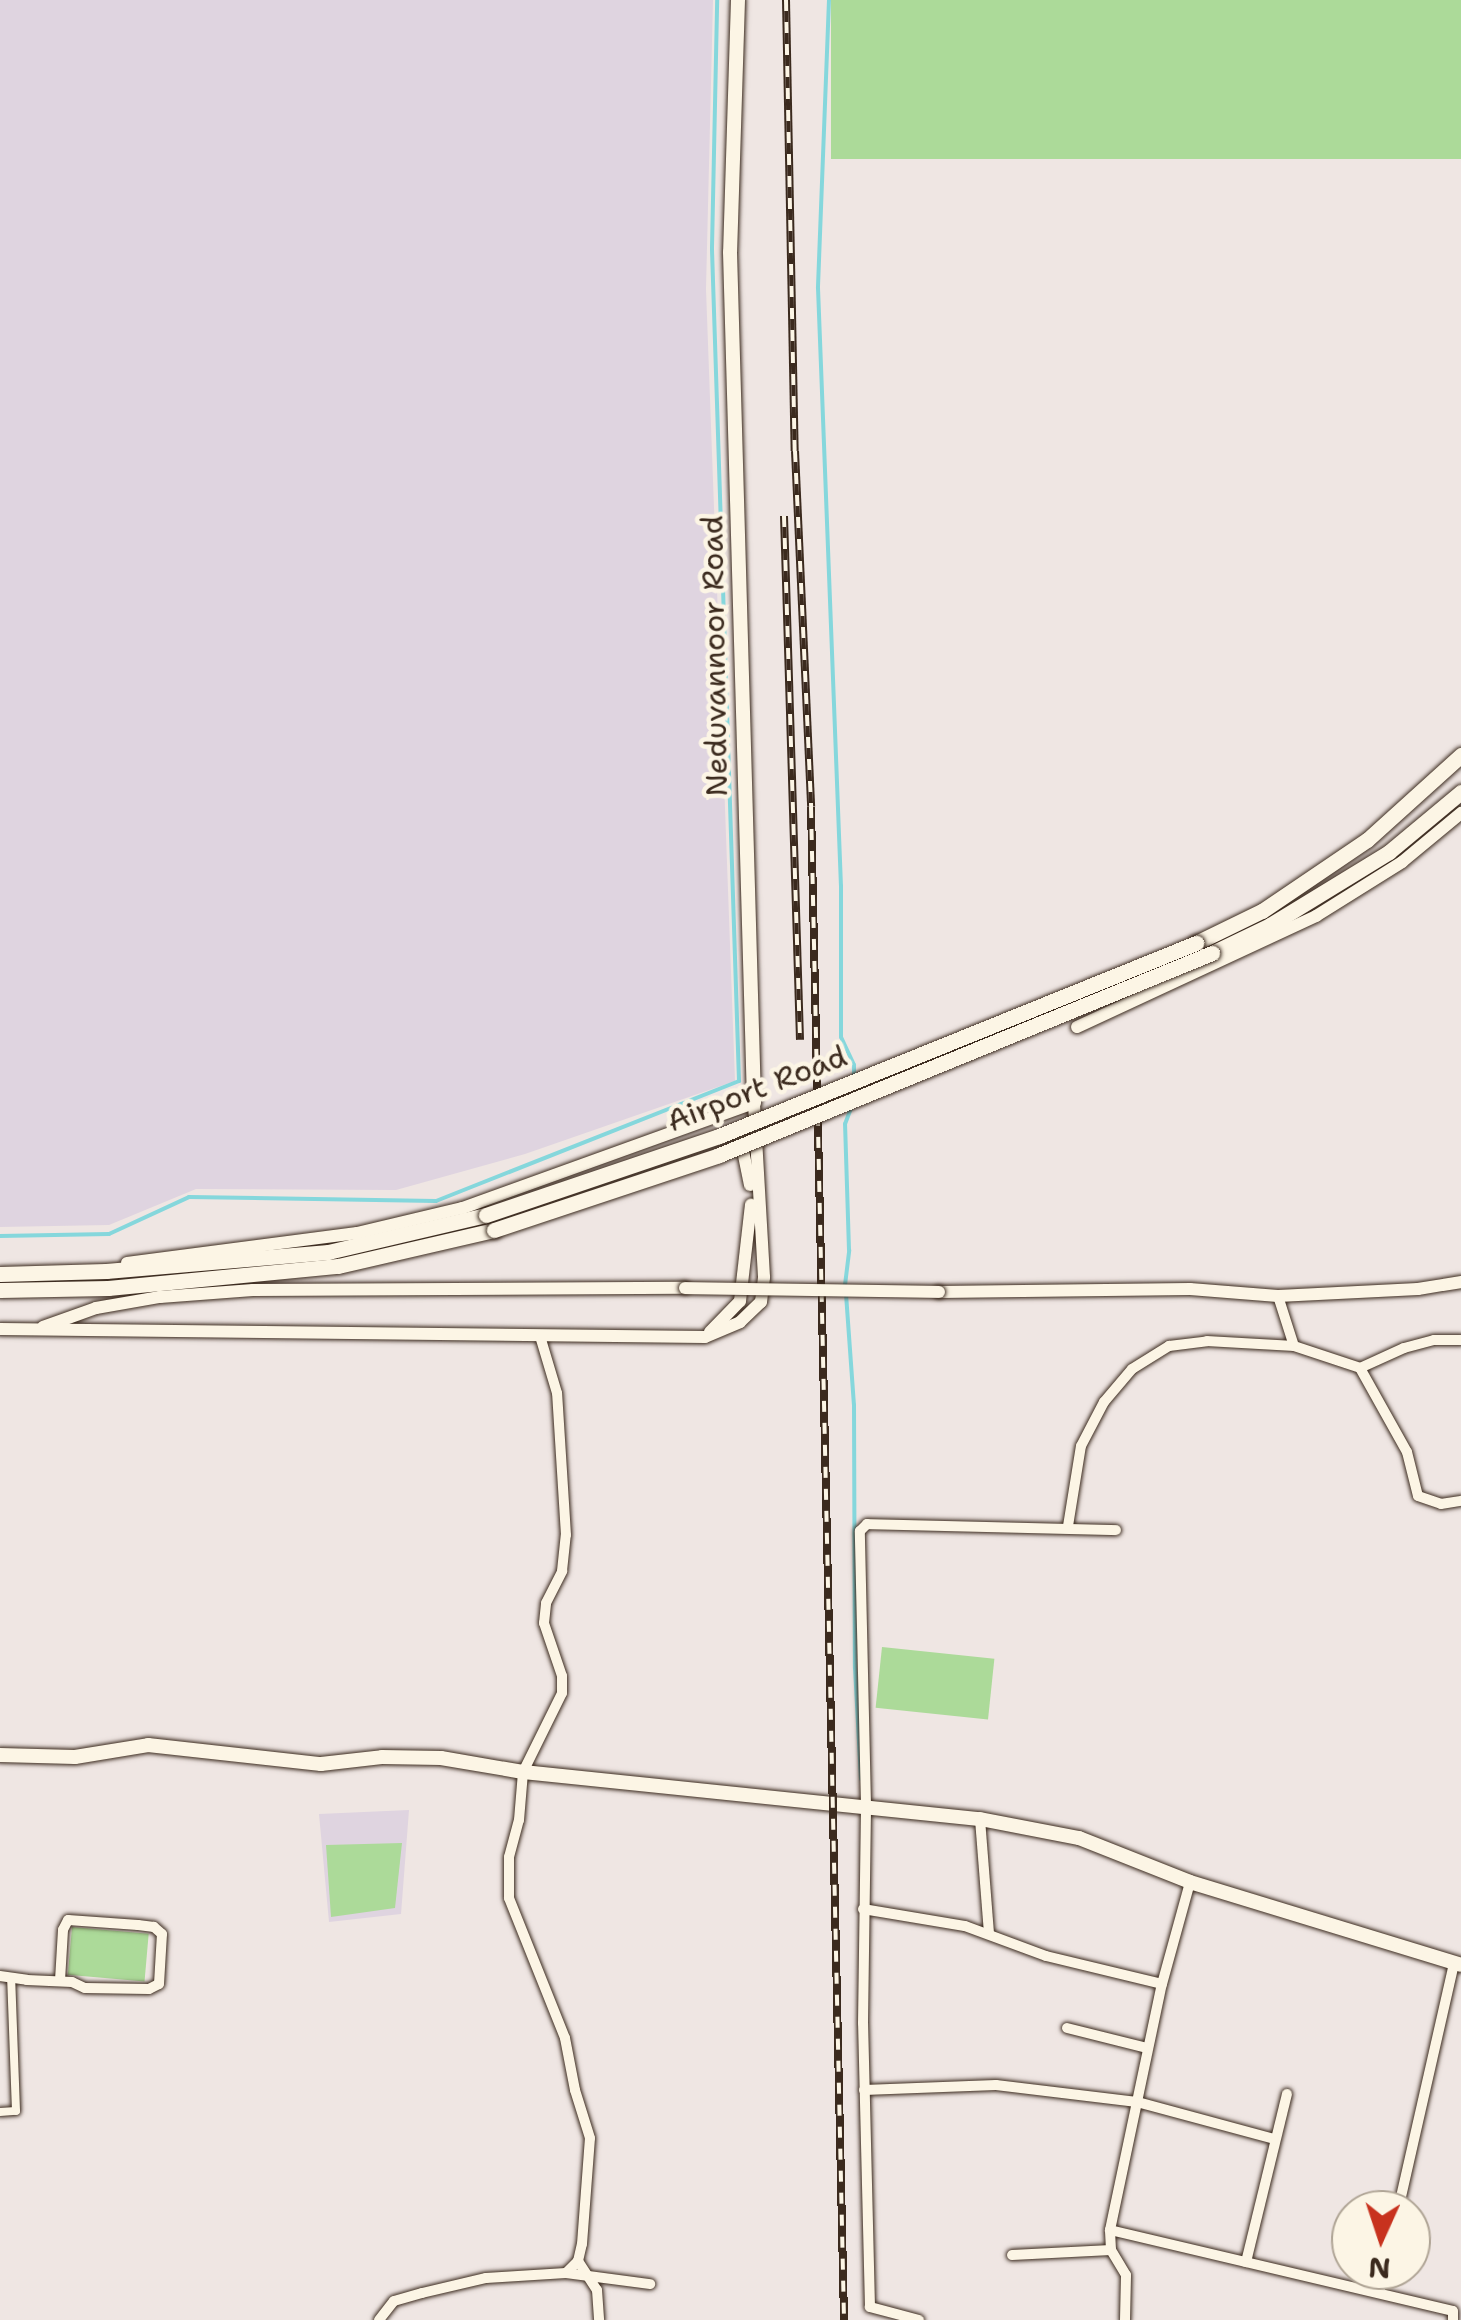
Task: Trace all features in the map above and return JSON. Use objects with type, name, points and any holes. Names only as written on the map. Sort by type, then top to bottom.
[{"type":"main road","name":"Neduvannoor Road","points":[[738,0],[730,252],[754,1103]]},
{"type":"main road","name":"Airport Road","points":[[0,1274],[328,1252],[486,1214],[719,1136],[1196,944],[1262,911],[1367,840],[1461,755]]},
{"type":"main road","name":"Airport Road","points":[[0,1290],[181,1282],[338,1266],[494,1230],[719,1155],[1212,953],[1270,925],[1390,852],[1461,792]]},
{"type":"main road","points":[[0,1756],[75,1757],[148,1745],[322,1764],[382,1757],[441,1758],[523,1772],[980,1819],[1079,1838],[1190,1882],[1458,1964]]},
{"type":"street","points":[[1076,1027],[1316,916],[1402,862],[1461,813]]},
{"type":"street","points":[[60,1272],[357,1232],[427,1216],[754,1103]]},
{"type":"street","name":"Neduvannoor Road","points":[[704,1336],[729,1328],[756,1310],[764,1276],[755,1236],[754,1103]]},
{"type":"street","points":[[0,1330],[704,1336],[740,1301],[755,1236],[749,1172],[734,1111]]},
{"type":"street","points":[[36,1330],[96,1308],[160,1297],[253,1290],[685,1288],[940,1292],[1190,1288],[1278,1296],[1418,1289],[1461,1282]]},
{"type":"street","points":[[1278,1296],[1294,1346]]},
{"type":"street","points":[[540,1336],[557,1394],[566,1535],[562,1572],[546,1602],[544,1623],[562,1676],[562,1694],[523,1772],[519,1820],[509,1858],[508,1898],[566,2038],[575,2090],[590,2138],[589,2201],[578,2261],[566,2273]]},
{"type":"street","points":[[1068,1526],[1081,1446],[1104,1402],[1132,1369],[1169,1346],[1207,1341],[1294,1346],[1360,1368],[1419,1344],[1461,1340]]},
{"type":"street","points":[[1360,1368],[1407,1452],[1418,1496],[1441,1504],[1461,1501]]},
{"type":"street","points":[[919,2320],[870,2307],[864,2090],[863,1526],[1068,1526],[1116,1530]]},
{"type":"street","points":[[980,1819],[989,1933]]},
{"type":"street","points":[[1125,2320],[1126,2275],[1111,2250],[1110,2230],[1147,2048],[1190,1882]]},
{"type":"street","points":[[863,1908],[925,1916],[989,1933],[1046,1956],[1162,1984]]},
{"type":"street","points":[[0,2112],[16,2111],[6,1977],[85,1988],[155,1987],[159,1984],[162,1934],[154,1927],[68,1920],[63,1930],[60,1982]]},
{"type":"street","points":[[1403,2190],[1458,1964]]},
{"type":"street","points":[[1067,2028],[1147,2048]]},
{"type":"street","points":[[864,2090],[996,2085],[1137,2102],[1274,2139]]},
{"type":"street","points":[[1246,2262],[1287,2094]]},
{"type":"street","points":[[1110,2230],[1456,2314]]},
{"type":"street","points":[[1012,2255],[1111,2250]]},
{"type":"street","points":[[578,2261],[597,2290],[599,2320]]},
{"type":"street","points":[[379,2320],[394,2301],[486,2278],[566,2273],[650,2284]]},
{"type":"shaded area","points":[[0,0],[713,0],[706,289],[735,1081],[525,1154],[396,1190],[196,1189],[109,1225],[0,1227]]},
{"type":"shaded area","points":[[409,1810],[401,1914],[329,1922],[319,1814]]},
{"type":"green space","points":[[831,0],[1461,0],[1461,159],[831,159]]},
{"type":"green space","points":[[882,1647],[994,1659],[988,1719],[876,1708]]},
{"type":"green space","points":[[402,1843],[395,1908],[331,1917],[326,1845]]},
{"type":"green space","points":[[72,1927],[149,1934],[145,1982],[68,1975]]},
{"type":"waterway","points":[[0,1236],[109,1234],[189,1197],[436,1201],[739,1081],[712,248],[717,0]]},
{"type":"waterway","points":[[829,0],[818,288],[841,886],[841,1037],[854,1065],[854,1077]]},
{"type":"waterway","points":[[845,1285],[849,1250],[845,1124],[852,1106]]},
{"type":"waterway","points":[[846,1294],[854,1405],[855,1668],[861,1779]]},
{"type":"railway","points":[[786,0],[795,451],[811,807],[844,2320]]},
{"type":"railway","points":[[784,516],[800,1040]]}]
